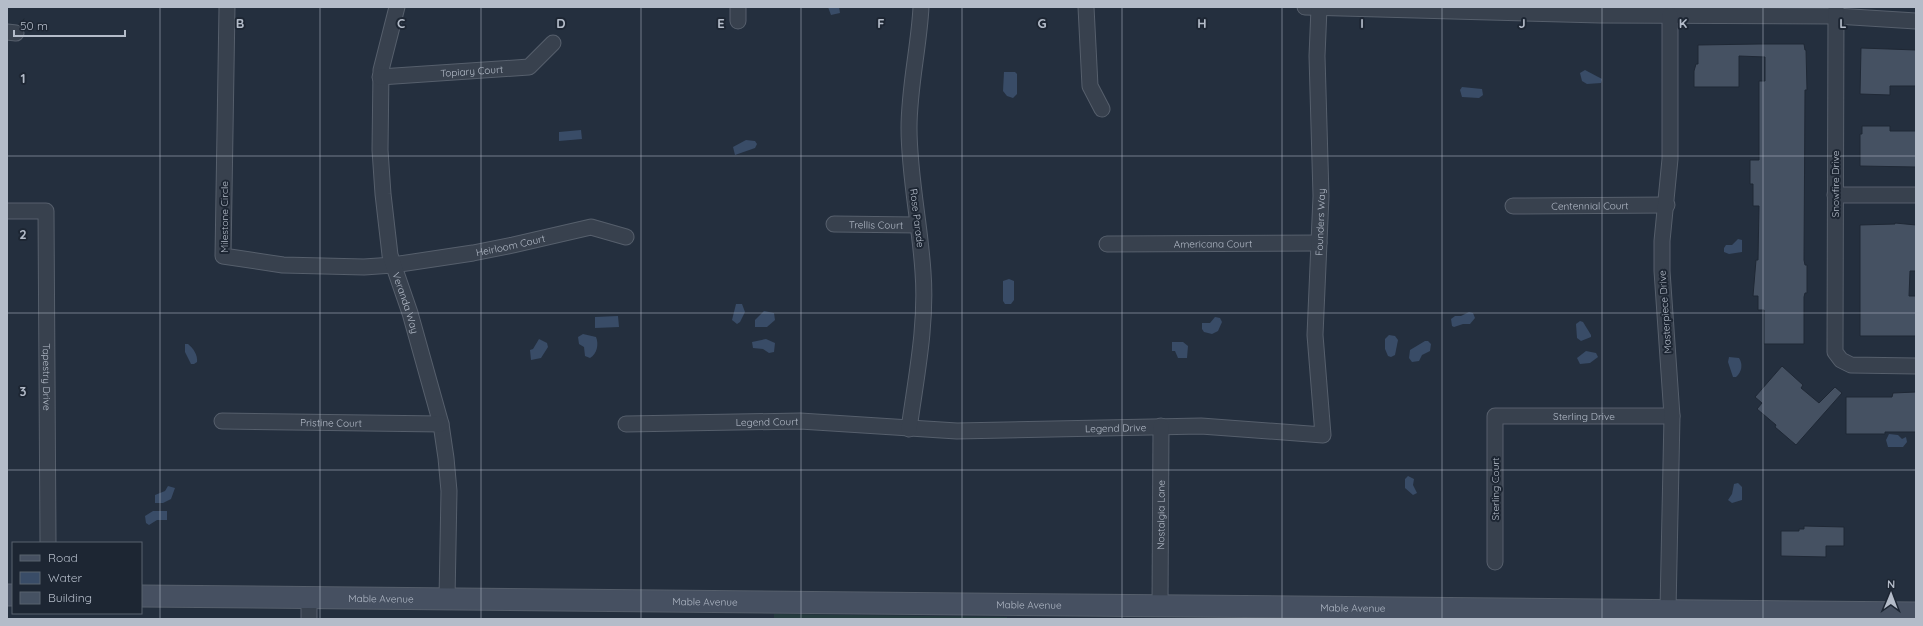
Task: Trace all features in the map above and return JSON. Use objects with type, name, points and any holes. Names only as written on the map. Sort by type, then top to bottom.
[{"type":"street","name":"Milestone Circle","points":[[227,7],[223,256],[283,265],[322,267],[393,265]]},
{"type":"street","name":"Veranda Way","points":[[397,7],[383,55],[380,77],[380,158],[390,255],[410,313],[441,424],[449,491],[447,599]]},
{"type":"street","name":"Rose Parade","points":[[909,429],[924,311],[923,273],[910,163],[909,126],[911,88],[921,7]]},
{"type":"street","points":[[1086,7],[1090,86],[1102,109]]},
{"type":"street","points":[[1304,7],[1670,15],[1836,11],[1916,21]]},
{"type":"street","name":"Founders Way","points":[[1320,8],[1318,56],[1321,196],[1315,335],[1323,435]]},
{"type":"street","name":"Snowfire Drive","points":[[1836,11],[1834,348],[1841,360],[1858,366],[1916,366]]},
{"type":"street","name":"Masterpiece Drive","points":[[1668,610],[1672,416],[1662,271],[1670,159],[1670,15]]},
{"type":"street","name":"Topiary Court","points":[[380,77],[529,67],[552,43]]},
{"type":"street","points":[[1835,195],[1916,195]]},
{"type":"street","name":"Centennial Court","points":[[1513,206],[1666,205]]},
{"type":"street","name":"Tapestry Drive","points":[[7,211],[46,211],[48,542]]},
{"type":"street","name":"Trellis Court","points":[[834,224],[918,225]]},
{"type":"street","name":"Heirloom Court","points":[[393,265],[513,246],[591,227],[626,237]]},
{"type":"street","name":"Americana Court","points":[[1107,244],[1319,243]]},
{"type":"street","name":"Sterling Drive","points":[[1495,416],[1672,416]]},
{"type":"street","name":"Sterling Court","points":[[1495,416],[1495,562]]},
{"type":"street","name":"Pristine Court","points":[[222,421],[441,424]]},
{"type":"street","name":"Legend Court","points":[[626,424],[800,422],[909,429]]},
{"type":"street","name":"Legend Drive","points":[[909,429],[1005,431],[1161,426],[1236,428],[1323,435]]},
{"type":"street","name":"Nostalgia Lane","points":[[1160,605],[1161,426]]},
{"type":"street","name":"Mable Avenue","points":[[142,596],[447,599],[1025,612],[1160,605],[1466,614],[1668,610],[1916,613]]},
{"type":"street","points":[[309,597],[309,619]]},
{"type":"green space","points":[[774,614],[1007,617],[1007,619],[774,619]]},
{"type":"water","points":[[828,7],[839,7],[840,13],[831,15]]},
{"type":"water","points":[[1585,70],[1602,79],[1601,83],[1587,84],[1582,81],[1580,73]]},
{"type":"water","points":[[1004,72],[1015,72],[1017,74],[1017,94],[1013,98],[1007,96],[1003,91]]},
{"type":"water","points":[[1462,87],[1482,89],[1483,95],[1479,98],[1462,97],[1460,90]]},
{"type":"water","points":[[581,130],[582,139],[559,141],[559,132]]},
{"type":"water","points":[[746,140],[755,141],[757,144],[755,148],[735,155],[733,147]]},
{"type":"water","points":[[1738,239],[1742,240],[1742,252],[1729,254],[1724,252],[1726,245],[1732,245]]},
{"type":"water","points":[[1009,279],[1014,281],[1014,300],[1011,304],[1005,304],[1003,301],[1003,281]]},
{"type":"water","points":[[736,304],[742,304],[745,312],[740,322],[737,324],[732,320]]},
{"type":"water","points":[[764,311],[774,313],[775,320],[767,327],[755,327],[755,320]]},
{"type":"water","points":[[1469,312],[1473,313],[1475,318],[1470,324],[1463,324],[1454,327],[1452,326],[1451,319],[1455,316],[1461,316]]},
{"type":"water","points":[[618,316],[619,327],[595,328],[595,317]]},
{"type":"water","points":[[1215,317],[1220,318],[1222,322],[1218,331],[1212,334],[1204,332],[1202,329],[1202,323],[1210,323]]},
{"type":"water","points":[[1580,321],[1583,322],[1591,335],[1591,337],[1581,341],[1577,338],[1576,324]]},
{"type":"water","points":[[583,334],[596,337],[597,340],[596,351],[590,358],[585,356],[584,347],[579,344],[578,337]]},
{"type":"water","points":[[1389,335],[1395,336],[1398,340],[1395,355],[1391,357],[1388,356],[1385,349],[1385,339]]},
{"type":"water","points":[[539,339],[547,343],[548,347],[541,358],[531,360],[530,350],[533,349]]},
{"type":"water","points":[[766,339],[775,343],[774,352],[769,353],[763,349],[753,348],[752,342]]},
{"type":"water","points":[[1425,341],[1428,341],[1431,344],[1430,351],[1422,355],[1419,361],[1412,362],[1409,358],[1410,350]]},
{"type":"water","points":[[1172,342],[1183,342],[1188,346],[1187,358],[1178,358],[1175,351],[1172,351]]},
{"type":"water","points":[[185,344],[188,344],[196,354],[197,362],[194,364],[191,364],[185,352]]},
{"type":"water","points":[[1586,351],[1596,353],[1598,357],[1590,363],[1580,364],[1577,358]]},
{"type":"water","points":[[1729,357],[1739,358],[1740,360],[1741,370],[1736,377],[1733,377],[1728,362]]},
{"type":"water","points":[[1889,434],[1898,435],[1902,439],[1906,437],[1907,442],[1903,447],[1888,447],[1886,440]]},
{"type":"water","points":[[1408,476],[1414,479],[1413,485],[1417,493],[1413,495],[1405,488],[1405,479]]},
{"type":"water","points":[[1738,483],[1742,487],[1742,500],[1732,503],[1728,500],[1732,494],[1734,484]]},
{"type":"water","points":[[168,486],[175,488],[171,499],[163,503],[155,503],[155,495],[165,491]]},
{"type":"water","points":[[153,511],[167,511],[167,520],[157,520],[149,525],[146,523],[145,516]]},
{"type":"building","points":[[1804,44],[1806,50],[1807,90],[1805,90],[1804,260],[1805,265],[1807,265],[1807,293],[1805,293],[1804,297],[1804,344],[1764,344],[1764,310],[1758,310],[1758,296],[1753,296],[1756,260],[1758,260],[1759,206],[1753,206],[1753,184],[1750,184],[1750,160],[1759,160],[1759,81],[1765,81],[1765,57],[1739,56],[1739,87],[1694,87],[1694,71],[1696,64],[1698,64],[1698,45]]},
{"type":"building","points":[[1861,48],[1916,50],[1916,86],[1890,86],[1890,95],[1860,94]]},
{"type":"building","points":[[1862,126],[1890,126],[1890,131],[1916,131],[1916,167],[1860,166],[1860,134],[1862,134]]},
{"type":"building","points":[[1895,223],[1916,225],[1916,271],[1910,271],[1909,296],[1916,296],[1916,336],[1860,336],[1860,225]]},
{"type":"building","points":[[1782,366],[1803,385],[1801,388],[1819,403],[1835,387],[1842,393],[1796,445],[1757,409],[1762,403],[1755,397]]},
{"type":"building","points":[[1916,392],[1916,432],[1846,434],[1846,397],[1892,397],[1893,393]]},
{"type":"building","points":[[1804,526],[1844,527],[1844,546],[1826,546],[1826,557],[1781,556],[1781,531],[1799,531],[1799,529],[1804,529]]}]
